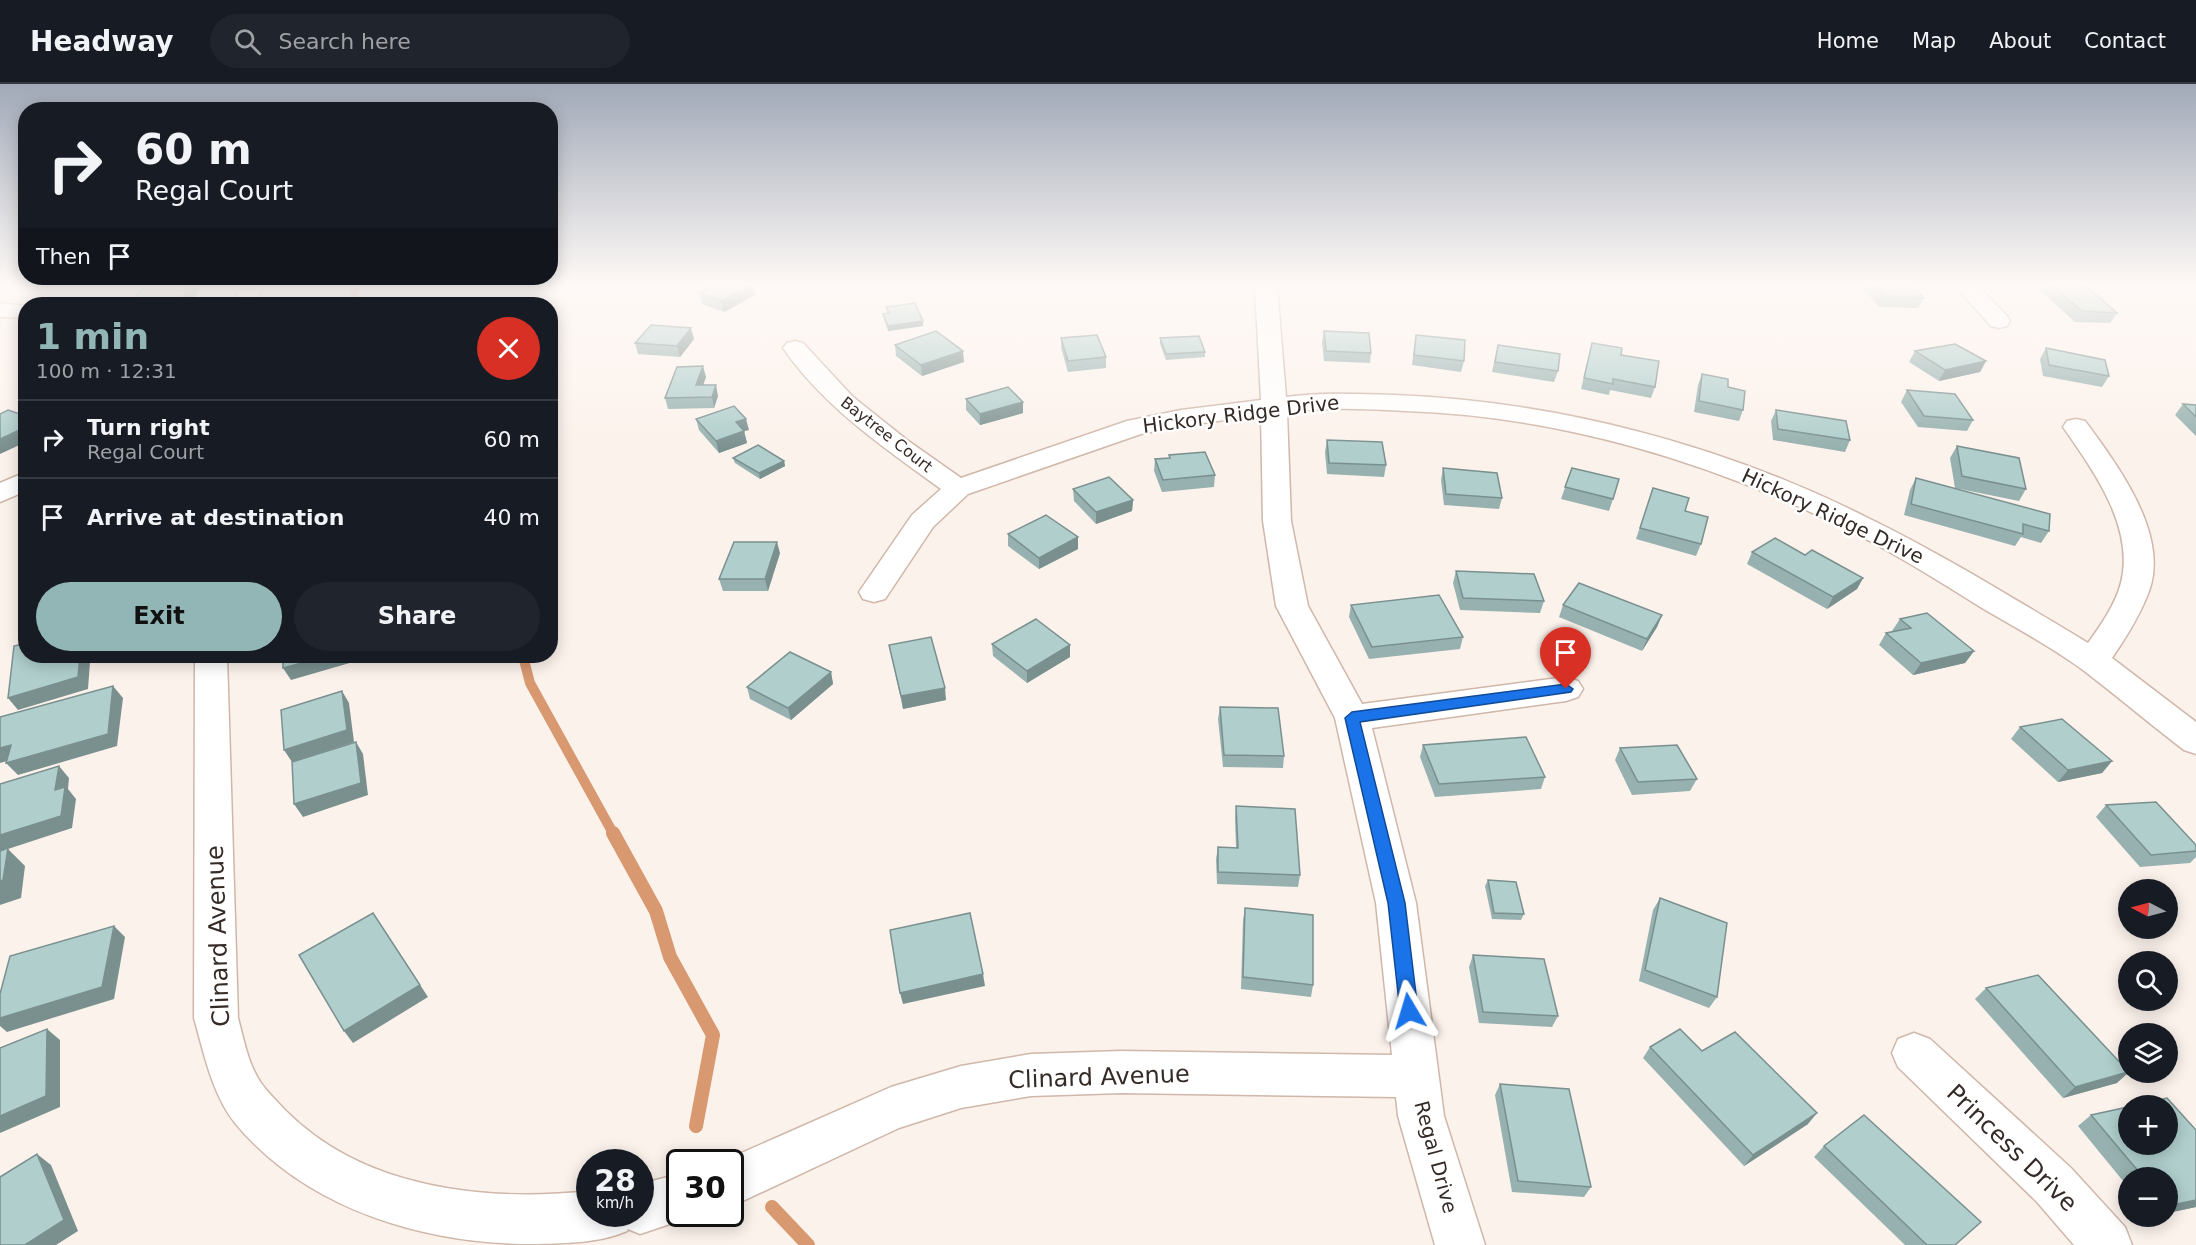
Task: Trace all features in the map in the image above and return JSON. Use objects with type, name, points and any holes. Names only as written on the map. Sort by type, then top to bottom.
[{"type":"street","name":"Regal Drive","points":[[1270,340],[1277,521],[1292,606],[1352,718],[1396,903],[1421,1116],[1460,1245]]},
{"type":"street","name":"Baytree Court","points":[[795,348],[844,402],[898,446],[958,488]]},
{"type":"street","name":"Hickory Ridge Drive","points":[[874,592],[922,521],[958,488],[1136,427],[1181,418],[1323,400],[1432,404],[1494,410],[1568,423],[1686,453],[1790,492],[1857,523],[1923,558],[2093,661],[2196,741]]},
{"type":"street","points":[[2076,427],[2100,458],[2114,486],[2133,531],[2139,561],[2136,583],[2117,626],[2093,661]]},
{"type":"street","points":[[0,494],[18,484]]},
{"type":"street","name":"Clinard Avenue","points":[[211,663],[216,1018],[231,1072],[250,1107],[295,1151],[351,1184],[413,1206],[494,1220],[576,1217]]},
{"type":"street","points":[[1352,718],[1566,689]]},
{"type":"street","name":"Princess Drive","points":[[1914,1053],[2054,1185],[2107,1245]]},
{"type":"street","name":"Clinard Avenue","points":[[744,1178],[891,1110],[961,1088],[1031,1075],[1121,1072],[1416,1076]]},
{"type":"building","points":[[638,340],[682,340],[677,346],[635,343]]},
{"type":"building","points":[[909,340],[948,340],[963,351],[921,365],[895,345]]},
{"type":"building","points":[[1062,340],[1099,340],[1106,357],[1068,361]]},
{"type":"building","points":[[1161,340],[1201,340],[1205,352],[1166,354]]},
{"type":"building","points":[[1325,340],[1370,340],[1371,353],[1326,351]]},
{"type":"building","points":[[1415,340],[1465,340],[1464,361],[1414,355]]},
{"type":"building","points":[[1592,343],[1622,348],[1621,355],[1659,361],[1655,387],[1613,379],[1613,384],[1584,378]]},
{"type":"building","points":[[1955,344],[1986,361],[1945,370],[1915,351]]},
{"type":"building","points":[[1498,345],[1560,354],[1558,371],[1495,362]]},
{"type":"building","points":[[2046,348],[2105,360],[2109,376],[2049,365]]},
{"type":"building","points":[[703,366],[696,385],[716,385],[712,397],[665,398],[677,367]]},
{"type":"building","points":[[1702,374],[1728,379],[1728,387],[1745,391],[1743,410],[1699,401]]},
{"type":"building","points":[[1008,387],[1023,402],[980,414],[966,399]]},
{"type":"building","points":[[1907,390],[1955,394],[1973,420],[1924,416]]},
{"type":"building","points":[[2183,404],[2196,405],[2196,417]]},
{"type":"building","points":[[734,406],[746,419],[736,422],[744,431],[716,441],[696,419]]},
{"type":"building","points":[[8,410],[18,413],[18,431],[0,439],[0,414]]},
{"type":"building","points":[[1776,410],[1846,421],[1850,440],[1778,429]]},
{"type":"building","points":[[1327,440],[1382,442],[1386,465],[1329,463]]},
{"type":"building","points":[[758,445],[784,461],[759,473],[733,458]]},
{"type":"building","points":[[1957,446],[2019,458],[2026,489],[1962,476]]},
{"type":"building","points":[[1205,452],[1215,475],[1163,480],[1155,459],[1170,458],[1169,455]]},
{"type":"building","points":[[1443,468],[1497,473],[1502,498],[1446,494]]},
{"type":"building","points":[[1572,468],[1619,479],[1613,499],[1565,487]]},
{"type":"building","points":[[1109,477],[1133,500],[1096,512],[1073,489]]},
{"type":"building","points":[[1916,478],[2050,514],[2049,531],[2023,524],[2023,534],[1911,504]]},
{"type":"building","points":[[1653,488],[1689,498],[1685,511],[1708,517],[1701,544],[1640,528]]},
{"type":"building","points":[[1046,515],[1078,537],[1039,558],[1008,534]]},
{"type":"building","points":[[1775,538],[1805,555],[1812,550],[1863,578],[1833,597],[1752,552]]},
{"type":"building","points":[[734,542],[777,542],[765,579],[719,579]]},
{"type":"building","points":[[1456,571],[1534,574],[1544,601],[1463,598]]},
{"type":"building","points":[[1579,583],[1662,615],[1647,639],[1563,605]]},
{"type":"building","points":[[1439,595],[1463,637],[1372,647],[1351,605]]},
{"type":"building","points":[[1927,613],[1974,651],[1921,663],[1886,633],[1911,628],[1900,619]]},
{"type":"building","points":[[1036,619],[1070,645],[1027,671],[992,644]]},
{"type":"building","points":[[931,637],[945,688],[901,696],[889,645]]},
{"type":"building","points":[[18,645],[18,663],[79,663],[78,677],[8,698],[14,646]]},
{"type":"building","points":[[790,652],[831,672],[788,708],[747,687]]},
{"type":"building","points":[[283,663],[302,663],[283,668]]},
{"type":"building","points":[[113,686],[108,734],[6,763],[11,745],[0,748],[0,717]]},
{"type":"building","points":[[342,691],[347,730],[284,750],[281,710]]},
{"type":"building","points":[[1220,707],[1278,708],[1284,756],[1224,755]]},
{"type":"building","points":[[2062,719],[2112,761],[2068,770],[2020,727]]},
{"type":"building","points":[[1526,737],[1545,777],[1439,784],[1423,745]]},
{"type":"building","points":[[356,742],[361,783],[294,804],[292,762]]},
{"type":"building","points":[[1677,745],[1697,779],[1638,782],[1620,748]]},
{"type":"building","points":[[59,766],[55,790],[65,787],[61,816],[0,835],[0,784]]},
{"type":"building","points":[[2156,802],[2196,845],[2196,851],[2151,855],[2106,805]]},
{"type":"building","points":[[1236,806],[1295,809],[1300,875],[1218,872],[1218,847],[1238,848]]},
{"type":"building","points":[[8,848],[3,880],[0,881],[0,851]]},
{"type":"building","points":[[1488,880],[1516,882],[1524,914],[1494,913]]},
{"type":"building","points":[[1660,898],[1727,923],[1717,997],[1645,970]]},
{"type":"building","points":[[1245,908],[1313,915],[1313,985],[1243,977]]},
{"type":"building","points":[[373,913],[420,985],[344,1031],[299,955]]},
{"type":"building","points":[[970,913],[983,974],[900,993],[890,930]]},
{"type":"building","points":[[114,926],[102,987],[0,1018],[0,994],[10,956]]},
{"type":"building","points":[[1473,955],[1544,959],[1558,1016],[1483,1012]]},
{"type":"building","points":[[2038,975],[2118,1060],[2118,1075],[2075,1087],[1986,988]]},
{"type":"building","points":[[47,1029],[46,1096],[0,1116],[0,1048]]},
{"type":"building","points":[[1680,1029],[1702,1051],[1735,1032],[1817,1113],[1753,1155],[1650,1047]]},
{"type":"building","points":[[1500,1084],[1569,1089],[1591,1187],[1518,1181]]},
{"type":"building","points":[[2118,1109],[2118,1147],[2091,1115]]},
{"type":"building","points":[[2178,1110],[2196,1130],[2196,1200],[2178,1204],[2178,1167],[2135,1167],[2125,1155],[2178,1155]]},
{"type":"building","points":[[1864,1115],[1981,1222],[1955,1245],[1927,1245],[1824,1146]]},
{"type":"building","points":[[37,1154],[64,1220],[25,1245],[0,1245],[0,1177]]},
{"type":"waterway","points":[[525,663],[530,683],[614,835]]},
{"type":"waterway","points":[[613,833],[656,911],[670,957],[713,1035],[696,1126]]},
{"type":"waterway","points":[[772,1207],[808,1245]]},
{"type":"route","points":[[1409,1011],[1396,903],[1352,718],[1566,689]]}]
